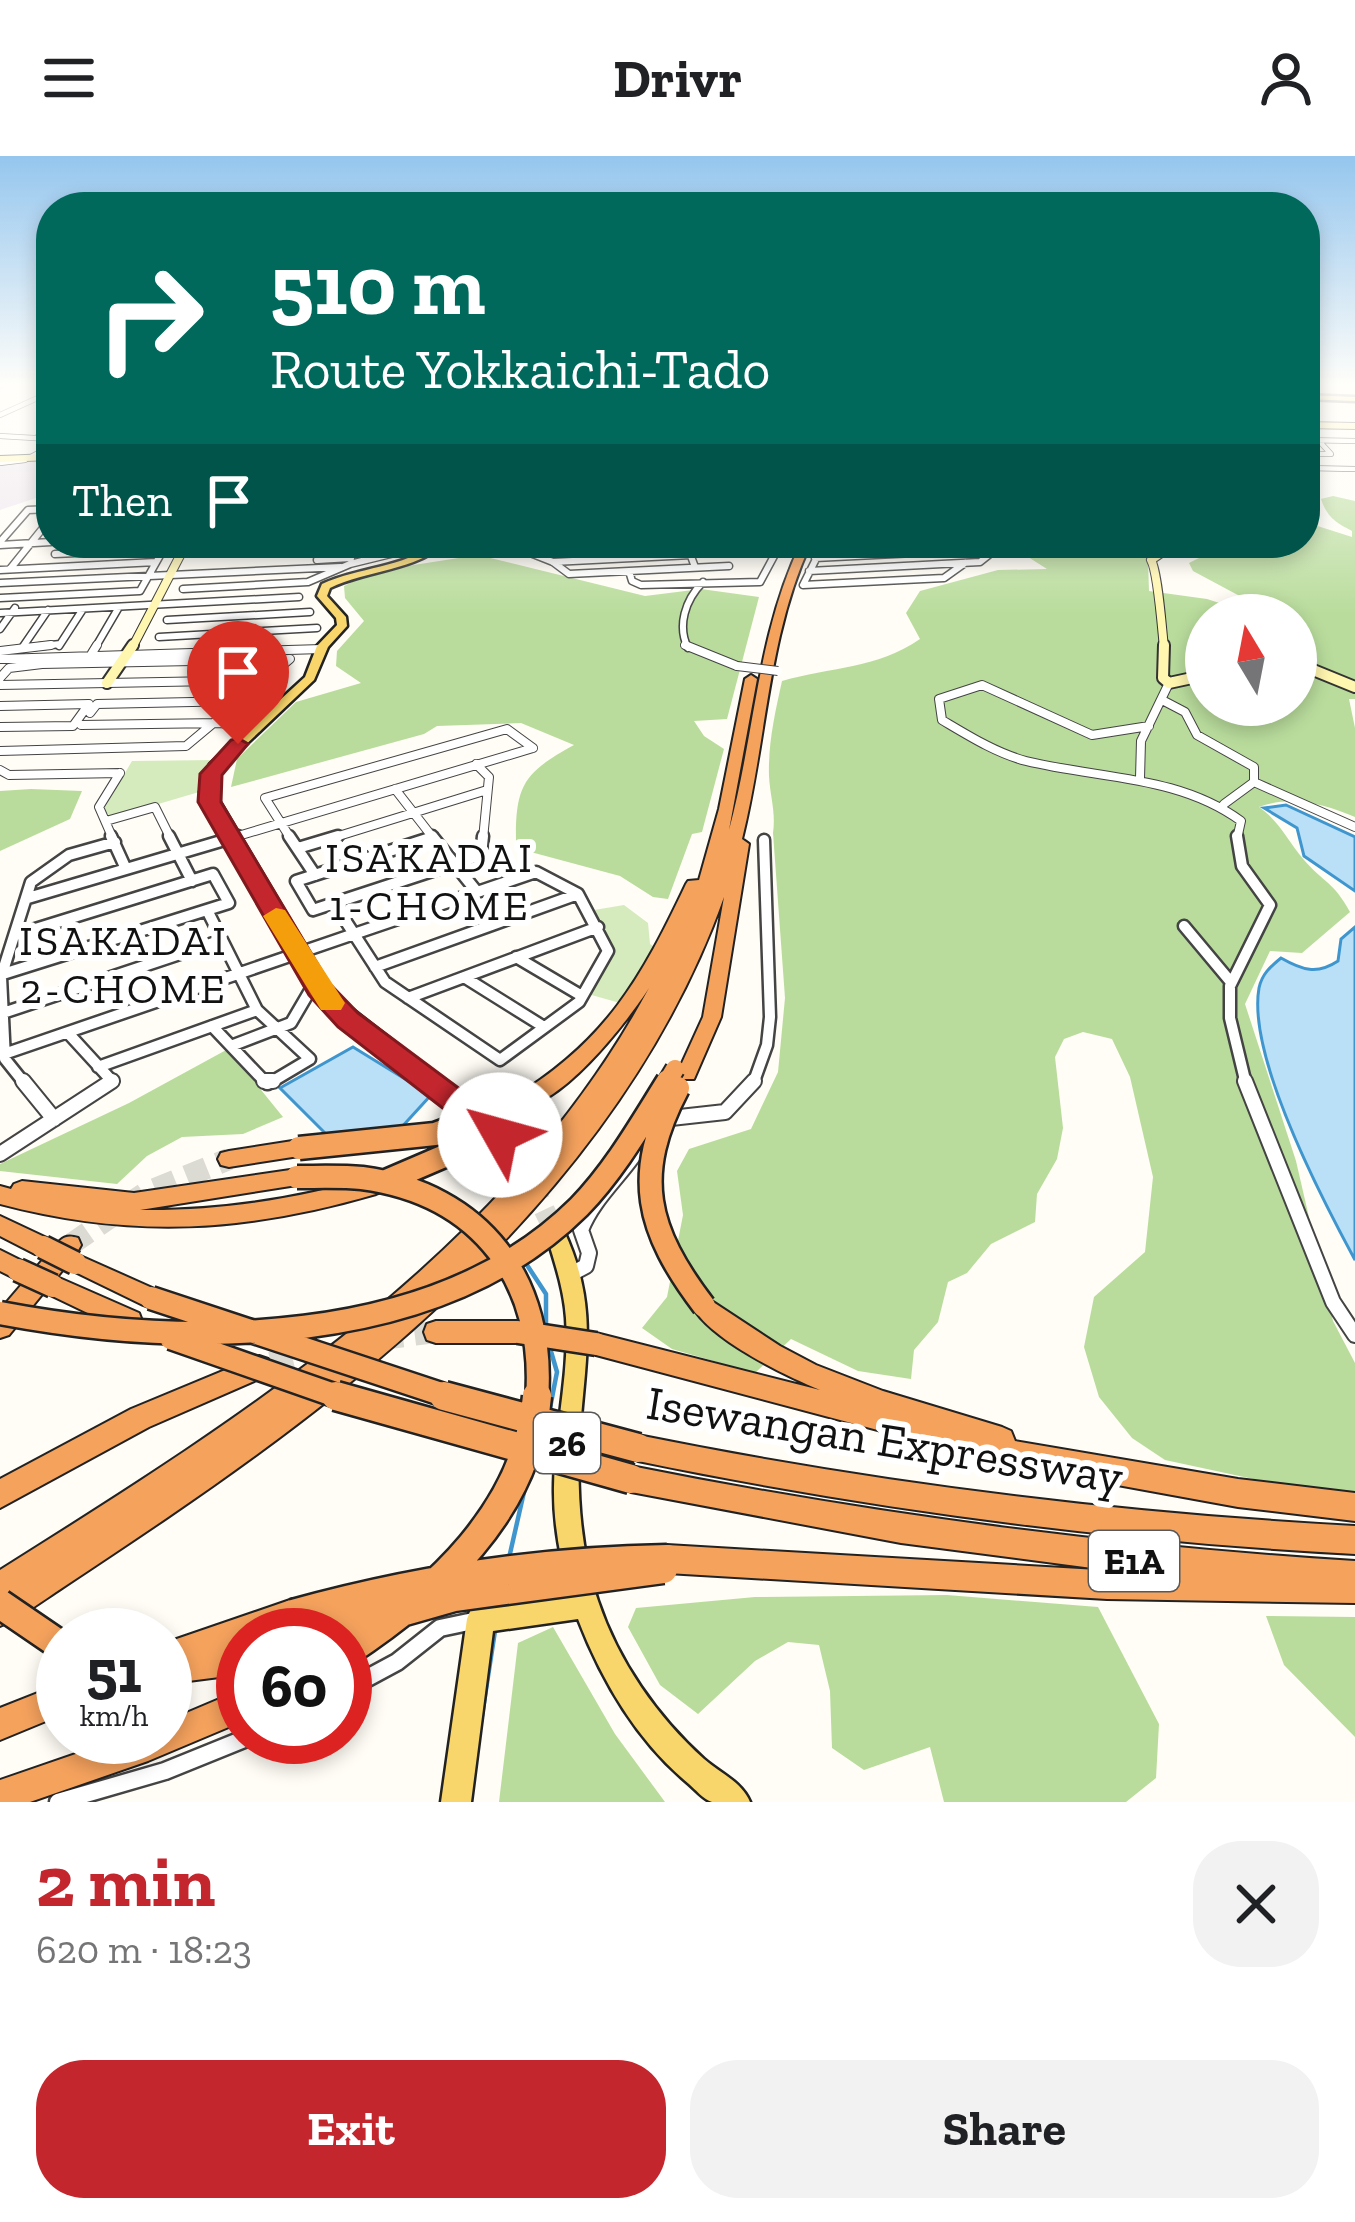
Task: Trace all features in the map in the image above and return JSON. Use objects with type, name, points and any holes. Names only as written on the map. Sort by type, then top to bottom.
[{"type":"highway","points":[[0,1586],[178,1472],[295,1389],[450,1258],[588,1103],[640,1025],[688,931],[727,808],[760,635],[776,585],[795,558]]},
{"type":"highway","points":[[798,558],[774,624],[718,986],[656,1130],[648,1186],[664,1249],[704,1306],[766,1355],[870,1408]]},
{"type":"highway","points":[[36,1632],[0,1607],[213,1470],[312,1397],[467,1264],[523,1207],[620,1085],[656,1026],[710,912],[747,785]]},
{"type":"highway","points":[[0,1190],[85,1214],[166,1220],[269,1211],[376,1185],[454,1153],[580,1066],[654,967],[727,808]]},
{"type":"highway","points":[[0,1313],[96,1330],[213,1334],[332,1320],[453,1287],[517,1256],[585,1202],[681,1072]]},
{"type":"highway","points":[[229,1159],[435,1134],[526,1105]]},
{"type":"highway","points":[[0,1190],[134,1202],[297,1177],[379,1180],[427,1194],[469,1218],[512,1264],[530,1301],[538,1340],[536,1411],[515,1476],[500,1506],[459,1562],[424,1598],[372,1635]]},
{"type":"highway","name":"E1A","points":[[0,1226],[43,1247],[73,1254]]},
{"type":"highway","points":[[0,1328],[31,1286],[73,1254]]},
{"type":"highway","name":"Isewangan Expressway","points":[[73,1254],[152,1298],[339,1364],[638,1448],[910,1498],[1161,1528],[1351,1539]]},
{"type":"highway","name":"Isewangan Expressway","points":[[9,1265],[130,1322],[310,1388],[631,1479],[914,1534],[1136,1561],[1355,1575]]},
{"type":"highway","points":[[436,1332],[518,1333],[596,1344],[1164,1481],[1355,1507]]},
{"type":"highway","points":[[0,1494],[140,1418],[271,1363]]},
{"type":"highway","points":[[192,1649],[293,1614],[487,1569],[558,1561],[1355,1589]]},
{"type":"highway","points":[[372,1621],[454,1597],[668,1564]]},
{"type":"highway","points":[[0,1724],[36,1709]]},
{"type":"highway","points":[[0,1796],[216,1716]]},
{"type":"main road","points":[[412,558],[365,569],[326,586],[322,596],[343,623],[322,649],[310,679],[223,758],[208,783],[210,802],[315,982],[348,1020],[500,1135],[517,1154]]},
{"type":"main road","name":"26","points":[[557,1237],[572,1274],[580,1313],[567,1494],[582,1605],[636,1707],[693,1773],[735,1802]]},
{"type":"main road","points":[[456,1802],[481,1619],[582,1605]]},
{"type":"street","points":[[1320,468],[1355,469]]},
{"type":"street","points":[[0,543],[28,510],[36,511]]},
{"type":"street","points":[[10,569],[36,536]]},
{"type":"street","points":[[0,543],[36,543]]},
{"type":"street","points":[[1,626],[52,558]]},
{"type":"street","points":[[0,598],[140,591],[158,558]]},
{"type":"street","points":[[107,683],[178,558]]},
{"type":"street","points":[[318,558],[354,558]]},
{"type":"street","points":[[183,589],[308,582],[370,558]]},
{"type":"street","points":[[541,558],[569,574],[729,566]]},
{"type":"street","points":[[553,562],[632,558]]},
{"type":"street","points":[[692,558],[695,567]]},
{"type":"street","points":[[725,558],[735,580]]},
{"type":"street","points":[[749,558],[750,562],[777,558]]},
{"type":"street","points":[[806,558],[809,571],[803,585],[944,578],[965,563]]},
{"type":"street","points":[[961,558],[965,563]]},
{"type":"street","points":[[809,571],[980,562],[985,558]]},
{"type":"street","points":[[1154,558],[1158,572],[1154,590],[1167,646],[1163,678],[1169,682],[1185,679]]},
{"type":"street","points":[[629,571],[638,585],[760,582],[770,561]]},
{"type":"street","points":[[0,570],[156,562]]},
{"type":"street","points":[[0,584],[341,567]]},
{"type":"street","points":[[152,652],[190,574]]},
{"type":"street","points":[[298,597],[308,582]]},
{"type":"street","points":[[703,582],[695,588],[681,622],[686,646],[737,666],[778,671]]},
{"type":"street","points":[[0,613],[298,597]]},
{"type":"street","points":[[298,597],[317,628]]},
{"type":"street","points":[[92,653],[119,607]]},
{"type":"street","points":[[53,654],[83,608]]},
{"type":"street","points":[[22,648],[48,610]]},
{"type":"street","points":[[167,620],[310,612]]},
{"type":"street","points":[[297,649],[317,628]]},
{"type":"street","points":[[159,637],[317,628]]},
{"type":"street","points":[[0,655],[60,644]]},
{"type":"street","points":[[0,682],[9,668],[152,652],[322,649]]},
{"type":"street","points":[[0,655],[290,659],[186,746],[0,751]]},
{"type":"street","points":[[1317,671],[1355,687]]},
{"type":"street","points":[[0,682],[265,680]]},
{"type":"street","points":[[1140,778],[1136,747],[1164,709],[1169,682]]},
{"type":"street","points":[[1149,726],[1092,735],[982,686],[939,699],[942,720],[1004,754],[1110,779],[1140,778],[1223,804],[1241,821],[1235,834],[1238,863],[1270,905],[1268,921],[1240,958],[1230,981],[1229,1000],[1245,1085],[1333,1302],[1355,1335]]},
{"type":"street","points":[[240,701],[97,704],[81,725],[214,723],[256,728]]},
{"type":"street","points":[[1164,701],[1185,712],[1197,735],[1246,759],[1253,767],[1254,782]]},
{"type":"street","points":[[0,706],[89,704],[73,726],[0,727]]},
{"type":"street","points":[[28,898],[178,854],[231,838],[281,823],[394,789],[476,764],[533,748],[507,730],[266,798],[281,823],[315,875]]},
{"type":"street","points":[[434,837],[296,881],[313,910],[481,855],[489,777],[476,764]]},
{"type":"street","points":[[0,770],[9,775],[120,772],[99,807],[126,869]]},
{"type":"street","points":[[1223,804],[1254,782]]},
{"type":"street","points":[[1254,782],[1355,827]]},
{"type":"street","points":[[394,789],[477,892]]},
{"type":"street","points":[[298,848],[487,790]]},
{"type":"street","points":[[106,821],[155,807],[192,880]]},
{"type":"street","points":[[572,1274],[586,1266],[589,1253],[581,1229],[586,1217],[636,1156],[651,1124],[664,1118],[708,1119],[729,1111],[751,1090],[766,1041],[772,992],[764,840]]},
{"type":"street","points":[[54,1119],[4,1054],[3,967],[33,879],[69,855],[115,842]]},
{"type":"street","points":[[4,1054],[68,1033],[298,953],[354,934],[477,892],[536,872],[578,894],[608,951],[582,996],[500,1060],[385,982],[375,967],[354,934],[334,903]]},
{"type":"street","points":[[3,967],[229,903],[213,874],[16,935]]},
{"type":"street","points":[[375,967],[578,894]]},
{"type":"street","points":[[207,910],[257,1010],[310,1059],[267,1084],[212,1026]]},
{"type":"street","points":[[1184,926],[1230,981]]},
{"type":"street","points":[[408,998],[598,927]]},
{"type":"street","points":[[2,1013],[222,940]]},
{"type":"street","points":[[516,957],[582,996]]},
{"type":"street","points":[[464,977],[544,1028]]},
{"type":"street","points":[[231,1046],[291,1023],[315,982]]},
{"type":"street","points":[[98,1067],[257,1010]]},
{"type":"street","points":[[0,1154],[112,1081],[68,1033]]},
{"type":"street","points":[[372,1675],[440,1628],[481,1619]]},
{"type":"street","points":[[58,1802],[165,1771],[216,1750]]},
{"type":"shaded area","points":[[36,460],[36,498],[0,510],[0,463]]},
{"type":"green space","points":[[1333,496],[1355,501],[1355,699],[1349,699],[1355,728],[1355,817],[1307,803],[1259,807],[1350,912],[1302,953],[1270,951],[1245,1004],[1296,1161],[1333,1321],[1355,1363],[1355,1493],[1277,1484],[1165,1460],[1132,1438],[1099,1397],[1084,1347],[1094,1297],[1145,1252],[1153,1177],[1130,1077],[1112,1039],[1083,1032],[1064,1039],[1055,1057],[1063,1128],[1057,1159],[1037,1194],[1035,1222],[991,1244],[967,1273],[948,1282],[938,1322],[914,1350],[911,1379],[858,1371],[791,1339],[755,1373],[672,1349],[642,1328],[667,1297],[683,1215],[677,1171],[689,1149],[751,1129],[778,1072],[785,998],[769,764],[782,681],[870,662],[920,639],[906,613],[920,591],[998,570],[1047,569],[1030,558],[1153,558],[1148,562],[1149,591],[1185,596],[1185,726],[1317,726],[1317,594],[1236,594],[1193,571],[1189,563],[1199,558],[1320,558],[1320,527],[1352,537],[1352,531],[1332,518],[1321,499]]},
{"type":"green space","points":[[490,558],[645,596],[701,589],[759,597],[727,719],[694,721],[704,736],[724,749],[702,832],[692,834],[668,899],[653,897],[620,876],[527,851],[516,842],[518,806],[526,782],[544,763],[574,745],[521,723],[437,726],[424,734],[231,787],[237,759],[296,702],[361,683],[336,666],[337,651],[364,621],[345,598],[344,586],[375,571]]},
{"type":"green space","points":[[215,760],[199,792],[111,818],[104,809],[132,761]]},
{"type":"green space","points":[[0,791],[82,791],[70,819],[0,851]]},
{"type":"green space","points":[[624,905],[648,923],[650,944],[656,948],[620,1003],[588,994],[611,953],[594,910]]},
{"type":"green space","points":[[228,1049],[283,1117],[243,1134],[182,1137],[147,1156],[117,1184],[0,1171],[0,1164],[129,1103]]},
{"type":"green space","points":[[947,1595],[1098,1607],[1159,1724],[1156,1778],[1126,1802],[944,1802],[930,1747],[864,1770],[832,1748],[830,1691],[819,1645],[788,1642],[755,1661],[698,1714],[660,1685],[628,1627],[636,1608],[755,1597]]},
{"type":"green space","points":[[1266,1616],[1355,1617],[1355,1737],[1284,1665]]},
{"type":"green space","points":[[553,1627],[615,1734],[665,1802],[499,1802],[518,1643]]},
{"type":"water","points":[[1286,805],[1355,837],[1355,891],[1304,856],[1297,828],[1264,808]]},
{"type":"water","points":[[1355,927],[1355,1260],[1290,1127],[1264,1051],[1258,1017],[1260,983],[1273,965],[1281,958],[1310,969],[1330,965],[1338,961],[1341,939]]},
{"type":"water","points":[[353,1047],[431,1095],[399,1130],[328,1136],[280,1088]]},
{"type":"waterway","points":[[527,1265],[546,1294],[546,1327]]},
{"type":"waterway","points":[[550,1348],[557,1372],[550,1408]]},
{"type":"waterway","points":[[509,1558],[524,1492]]},
{"type":"waterway","points":[[481,1722],[495,1631]]},
{"type":"tunnel","points":[[517,1154],[556,1234]]},
{"type":"tunnel","points":[[70,1245],[145,1193],[229,1159]]},
{"type":"tunnel","points":[[381,1339],[436,1332]]},
{"type":"tunnel","points":[[271,1363],[313,1352]]},
{"type":"slow traffic","points":[[276,916],[331,1003]]},
{"type":"district","name":"ISAKADAI 1-CHOME","points":[[430,881]]},
{"type":"district","name":"ISAKADAI 2-CHOME","points":[[124,964]]},
{"type":"route","points":[[238,744],[211,774],[210,802],[319,989],[348,1020],[500,1135]]}]
